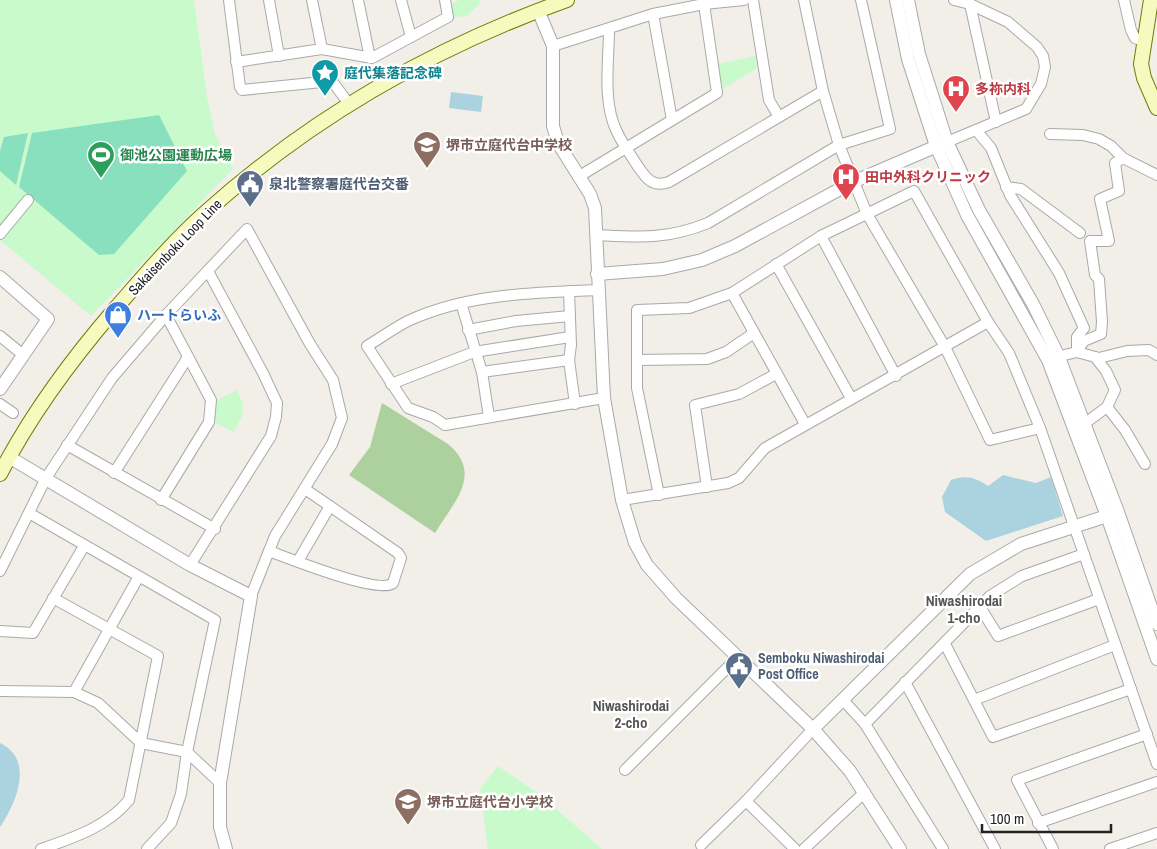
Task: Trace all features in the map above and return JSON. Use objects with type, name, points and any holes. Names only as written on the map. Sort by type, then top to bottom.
[{"type":"main road","name":"Sakaisenboku Loop Line","points":[[0,474],[26,428],[76,354],[146,273],[212,206],[263,165],[349,104],[449,48],[538,10],[567,0]]},
{"type":"main road","points":[[1151,0],[1142,72],[1157,108]]},
{"type":"street","points":[[229,0],[236,62],[242,90],[332,81],[349,104]]},
{"type":"street","points":[[269,0],[279,56]]},
{"type":"street","points":[[312,0],[322,49]]},
{"type":"street","points":[[358,0],[370,58]]},
{"type":"street","points":[[401,0],[410,37]]},
{"type":"street","points":[[236,62],[322,49],[370,58],[448,17],[446,0]]},
{"type":"street","points":[[553,46],[653,14],[704,4],[744,0]]},
{"type":"street","points":[[753,0],[769,100],[779,117]]},
{"type":"street","points":[[804,0],[824,90],[839,145],[867,214],[945,347],[990,440],[1040,428]]},
{"type":"street","points":[[596,235],[660,237],[684,233],[708,223],[839,145],[890,129],[861,0]]},
{"type":"street","points":[[896,0],[908,59],[942,144],[967,215],[1053,358],[1084,424],[1157,660]]},
{"type":"street","points":[[908,0],[919,54],[942,144]]},
{"type":"street","points":[[597,274],[663,268],[702,260],[734,246],[854,182],[996,122],[1028,106],[1044,75],[1044,60],[1037,48],[1008,22],[970,4],[954,0]]},
{"type":"street","points":[[1124,0],[1131,30],[1135,38],[1145,42]]},
{"type":"street","points":[[578,177],[717,94],[704,4]]},
{"type":"street","points":[[970,4],[996,122]]},
{"type":"street","points":[[538,10],[553,46],[554,126],[558,144],[590,194],[595,208],[604,398],[622,500],[635,543],[647,565],[676,598],[813,729],[850,771],[900,849]]},
{"type":"street","points":[[653,14],[672,120]]},
{"type":"street","points":[[609,29],[608,99],[616,130],[645,177],[653,184],[661,185],[824,90]]},
{"type":"street","points":[[976,130],[991,148],[1006,187],[1060,273],[1084,328],[1077,337],[1076,352]]},
{"type":"street","points":[[1050,134],[1083,135],[1099,139],[1111,146],[1123,158],[1157,175]]},
{"type":"street","points":[[1076,352],[1084,341],[1101,334],[1099,279],[1095,275],[1090,241],[1109,241],[1100,199],[1119,192],[1115,163],[1123,158]]},
{"type":"street","points":[[1006,187],[1021,189],[1080,233]]},
{"type":"street","points":[[659,495],[637,388],[637,310],[689,308],[732,293],[821,236],[914,191],[988,322],[1009,353],[1040,428],[1157,764]]},
{"type":"street","points":[[0,234],[28,200]]},
{"type":"street","points":[[0,571],[46,478],[112,378],[166,315],[247,229],[310,344],[333,380],[342,418],[332,444],[306,489],[275,536],[251,596],[220,783],[220,827],[226,849]]},
{"type":"street","points":[[821,236],[896,376]]},
{"type":"street","points":[[776,264],[851,398]]},
{"type":"street","points":[[190,565],[271,436],[276,417],[276,403],[263,373],[208,271]]},
{"type":"street","points":[[0,277],[48,319],[22,354],[0,389]]},
{"type":"street","points":[[599,290],[516,293],[461,303],[410,320],[367,346],[377,358],[391,384],[408,408],[433,417],[444,425],[604,398]]},
{"type":"street","points":[[569,291],[569,360],[575,404]]},
{"type":"street","points":[[732,293],[805,424]]},
{"type":"street","points":[[461,303],[474,352],[482,372],[489,417]]},
{"type":"street","points":[[161,500],[209,422],[211,411],[211,400],[166,315]]},
{"type":"street","points":[[468,330],[516,321],[570,316]]},
{"type":"street","points":[[622,500],[728,483],[739,478],[765,448],[851,398],[896,376],[988,322]]},
{"type":"street","points":[[637,360],[707,359],[726,352],[754,333]]},
{"type":"street","points":[[0,336],[22,354]]},
{"type":"street","points":[[391,384],[474,352],[570,337]]},
{"type":"street","points":[[1053,358],[1076,352],[1095,357],[1149,350],[1157,355]]},
{"type":"street","points":[[114,473],[188,357]]},
{"type":"street","points":[[1084,424],[1107,407],[1115,390],[1106,371],[1095,357]]},
{"type":"street","points":[[1053,358],[1157,624]]},
{"type":"street","points":[[482,372],[569,360]]},
{"type":"street","points":[[707,486],[695,404],[739,394],[776,374]]},
{"type":"street","points":[[0,404],[13,413]]},
{"type":"street","points":[[1107,407],[1125,430],[1145,464]]},
{"type":"street","points":[[67,445],[214,529]]},
{"type":"street","points":[[9,457],[190,565],[251,596]]},
{"type":"street","points":[[269,551],[336,576],[385,587],[393,583],[401,558],[398,553],[306,489]]},
{"type":"street","points":[[298,561],[330,506]]},
{"type":"street","points":[[29,513],[138,578],[215,620],[187,752],[181,794],[171,823],[147,849]]},
{"type":"street","points":[[701,845],[746,801],[813,729],[844,701],[970,574],[1021,544],[1113,514]]},
{"type":"street","points":[[0,631],[33,633],[84,546]]},
{"type":"street","points":[[865,724],[990,596],[1022,576],[1084,554]]},
{"type":"street","points":[[74,692],[138,578]]},
{"type":"street","points":[[41,849],[88,833],[123,808],[130,800],[158,656],[53,598]]},
{"type":"street","points":[[980,607],[998,636],[1099,599]]},
{"type":"street","points":[[945,644],[993,737],[1131,689]]},
{"type":"street","points":[[974,700],[1115,644]]},
{"type":"street","points":[[625,770],[738,657]]},
{"type":"street","points":[[905,682],[995,849]]},
{"type":"street","points":[[0,691],[74,692],[98,703],[141,743],[187,752],[220,783]]},
{"type":"street","points":[[844,701],[865,724],[943,849]]},
{"type":"street","points":[[1053,849],[1017,780],[1147,734]]},
{"type":"street","points":[[1038,823],[1157,782]]},
{"type":"street","points":[[804,849],[864,792]]},
{"type":"street","points":[[746,801],[795,849]]},
{"type":"street","points":[[1110,849],[1157,833]]},
{"type":"green space","points":[[0,0],[194,0],[207,97],[215,134],[233,169],[91,316],[0,240]]},
{"type":"green space","points":[[459,0],[479,0],[479,4],[467,16],[453,17],[452,4]]},
{"type":"green space","points":[[756,56],[757,68],[721,90],[717,64]]},
{"type":"green space","name":"御池公園運動広場","points":[[159,115],[187,171],[114,254],[99,255],[19,187],[32,133]]},
{"type":"green space","points":[[28,133],[16,185],[0,171],[0,151],[4,137]]},
{"type":"green space","points":[[237,390],[242,402],[243,411],[240,421],[233,432],[214,422],[215,401]]},
{"type":"green space","points":[[382,403],[448,444],[459,455],[464,466],[462,488],[457,500],[435,533],[349,475],[370,447]]},
{"type":"green space","points":[[498,766],[539,794],[602,849],[488,849],[480,789]]},
{"type":"water","points":[[451,92],[483,96],[481,112],[449,108]]},
{"type":"water","points":[[1003,475],[1036,483],[1051,477],[1063,516],[986,541],[945,512],[942,497],[951,480],[970,478],[988,486]]},
{"type":"water","points":[[0,743],[11,751],[17,760],[20,771],[12,806],[0,827]]},
{"type":"place","name":"庭代集落記念碑","points":[[325,97]]},
{"type":"place","name":"多祢内科","points":[[956,113]]},
{"type":"place","name":"堺市立庭代台中学校","points":[[427,169]]},
{"type":"place","name":"御池公園運動広場","points":[[101,179]]},
{"type":"place","name":"田中外科クリニック","points":[[846,201]]},
{"type":"place","name":"泉北警察署庭代台交番","points":[[250,208]]},
{"type":"place","name":"ハートらいふ","points":[[118,339]]},
{"type":"place","name":"Semboku Niwashirodai Post Office","points":[[739,690]]},
{"type":"place","name":"堺市立庭代台小学校","points":[[408,826]]},
{"type":"district","name":"Niwashirodai 1-cho","points":[[964,608]]},
{"type":"district","name":"Niwashirodai 2-cho","points":[[631,714]]}]
